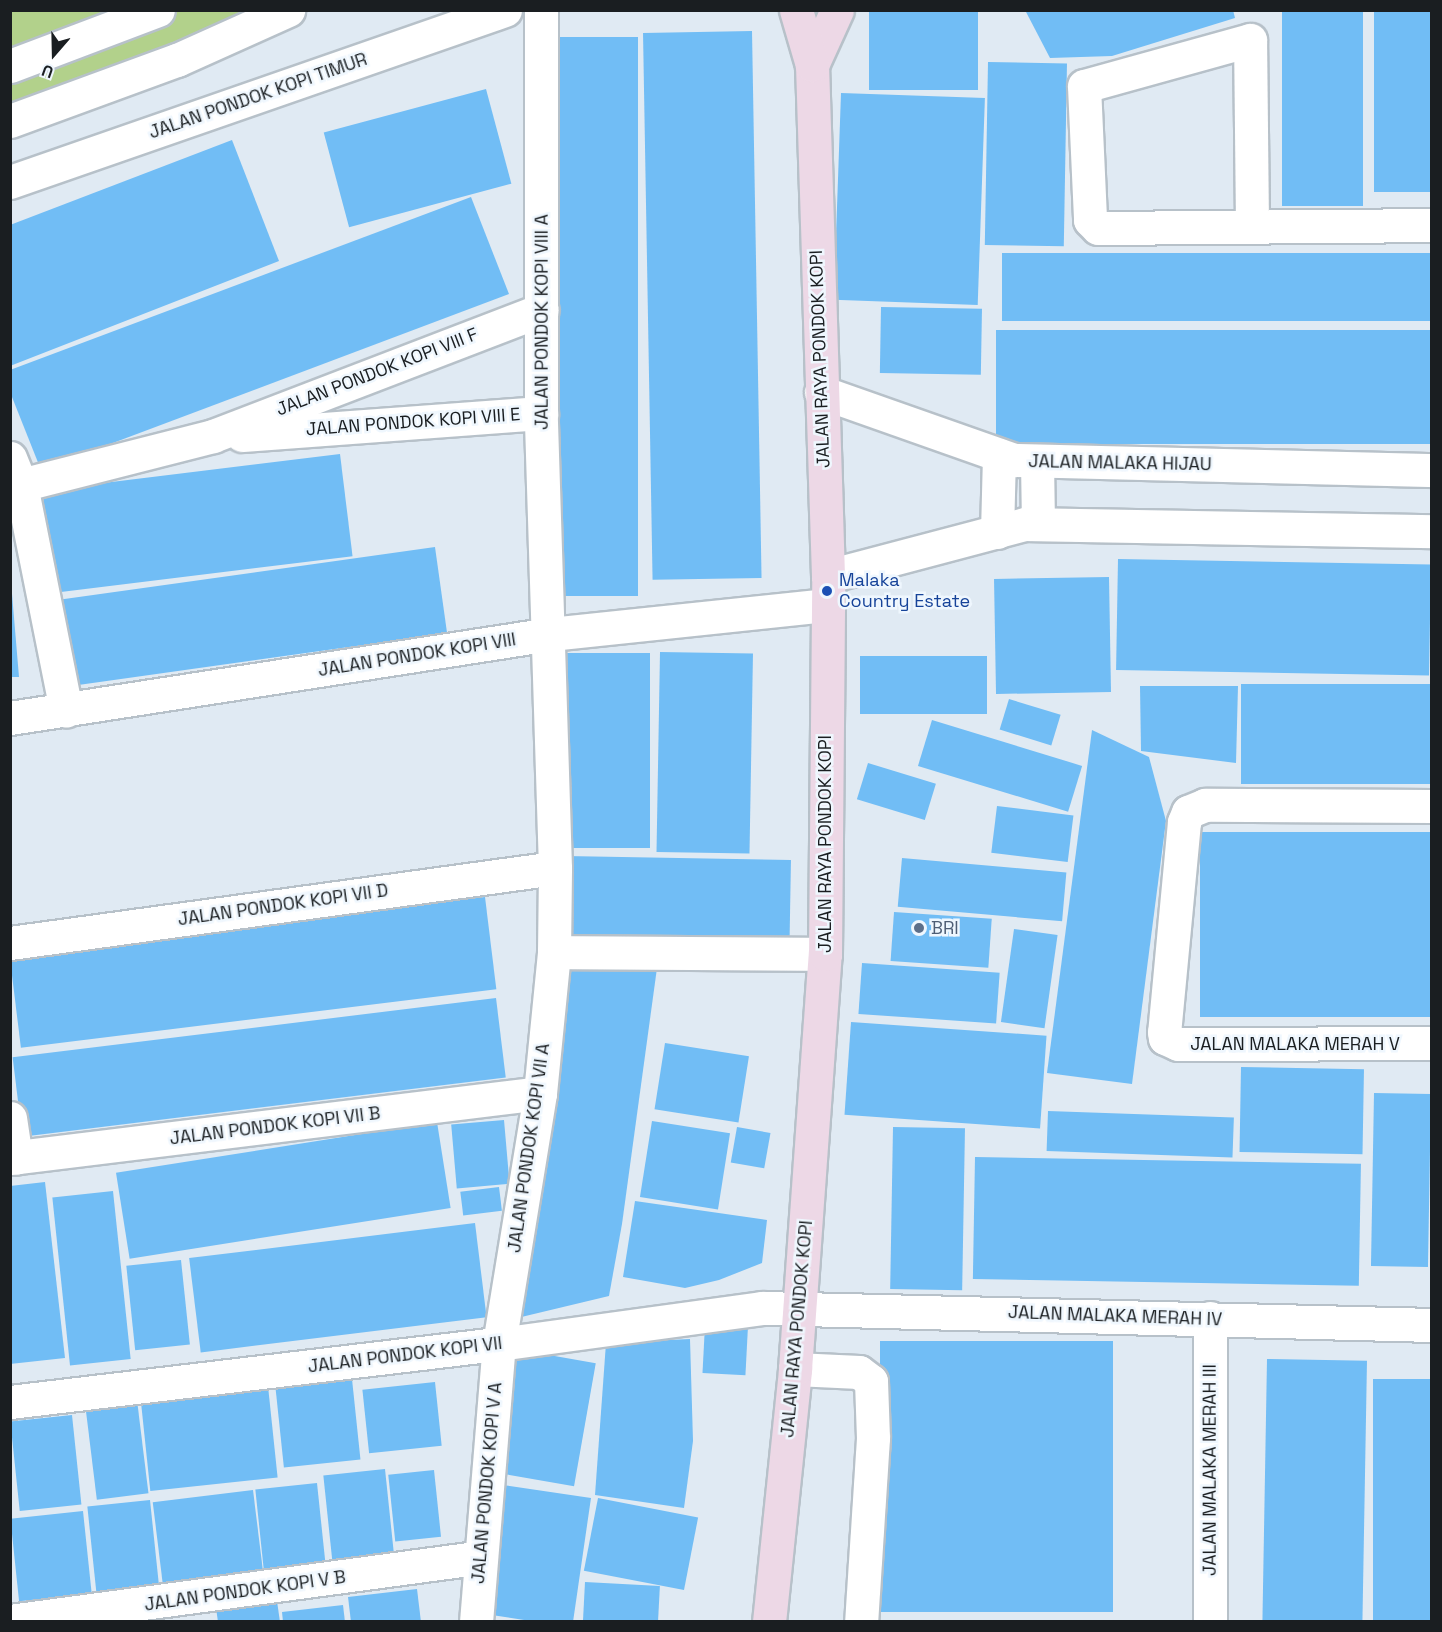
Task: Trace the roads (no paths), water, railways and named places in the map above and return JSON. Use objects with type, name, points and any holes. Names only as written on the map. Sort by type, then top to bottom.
[{"type":"main road","points":[[796,10],[812,65]]},
{"type":"main road","points":[[812,65],[837,10]]},
{"type":"main road","name":"JALAN RAYA PONDOK KOPI","points":[[769,1622],[795,1369],[825,954],[827,591],[812,65]]},
{"type":"street","points":[[10,66],[158,10]]},
{"type":"street","points":[[10,121],[177,60],[288,10]]},
{"type":"street","name":"JALAN PONDOK KOPI TIMUR","points":[[10,182],[505,10]]},
{"type":"street","name":"JALAN PONDOK KOPI VIII A","points":[[541,10],[541,413],[549,634]]},
{"type":"street","points":[[1252,225],[1250,40],[1084,86],[1092,225],[1098,228],[1431,225]]},
{"type":"street","name":"JALAN PONDOK KOPI VIII F","points":[[213,436],[345,383],[542,309]]},
{"type":"street","points":[[345,383],[354,427]]},
{"type":"street","name":"JALAN MALAKA HIJAU","points":[[821,392],[1014,460],[1431,470]]},
{"type":"street","name":"JALAN PONDOK KOPI VIII E","points":[[213,436],[541,413]]},
{"type":"street","points":[[66,711],[16,472],[213,436]]},
{"type":"street","points":[[997,532],[999,455]]},
{"type":"street","points":[[1037,461],[1038,524]]},
{"type":"street","points":[[827,591],[997,532],[1038,524],[1431,531]]},
{"type":"street","name":"JALAN PONDOK KOPI VIII","points":[[10,718],[827,591]]},
{"type":"street","name":"JALAN PONDOK KOPI VII A","points":[[499,1344],[540,1093],[554,952],[555,868],[549,634]]},
{"type":"street","name":"JALAN MALAKA MERAH V","points":[[1431,806],[1205,804],[1188,812],[1184,822],[1164,1032],[1165,1038],[1178,1044],[1431,1043]]},
{"type":"street","name":"JALAN PONDOK KOPI VII D","points":[[10,943],[555,868]]},
{"type":"street","points":[[554,952],[825,954]]},
{"type":"street","name":"JALAN PONDOK KOPI VII B","points":[[13,1158],[540,1093]]},
{"type":"street","points":[[10,1118],[13,1158]]},
{"type":"street","name":"JALAN MALAKA MERAH IV","points":[[799,1306],[1431,1325]]},
{"type":"street","name":"JALAN PONDOK KOPI VII","points":[[10,1402],[499,1344],[740,1311],[799,1306]]},
{"type":"street","name":"JALAN MALAKA MERAH III","points":[[1210,1318],[1210,1622]]},
{"type":"street","name":"JALAN PONDOK KOPI V A","points":[[476,1622],[478,1558],[499,1344]]},
{"type":"street","points":[[795,1369],[859,1372],[871,1381],[873,1438],[861,1622]]},
{"type":"street","name":"JALAN PONDOK KOPI V B","points":[[10,1621],[61,1619],[478,1558]]},
{"type":"place","name":"Malaka Country Estate","points":[[827,591]]},
{"type":"place","name":"BRI","points":[[919,928]]}]
